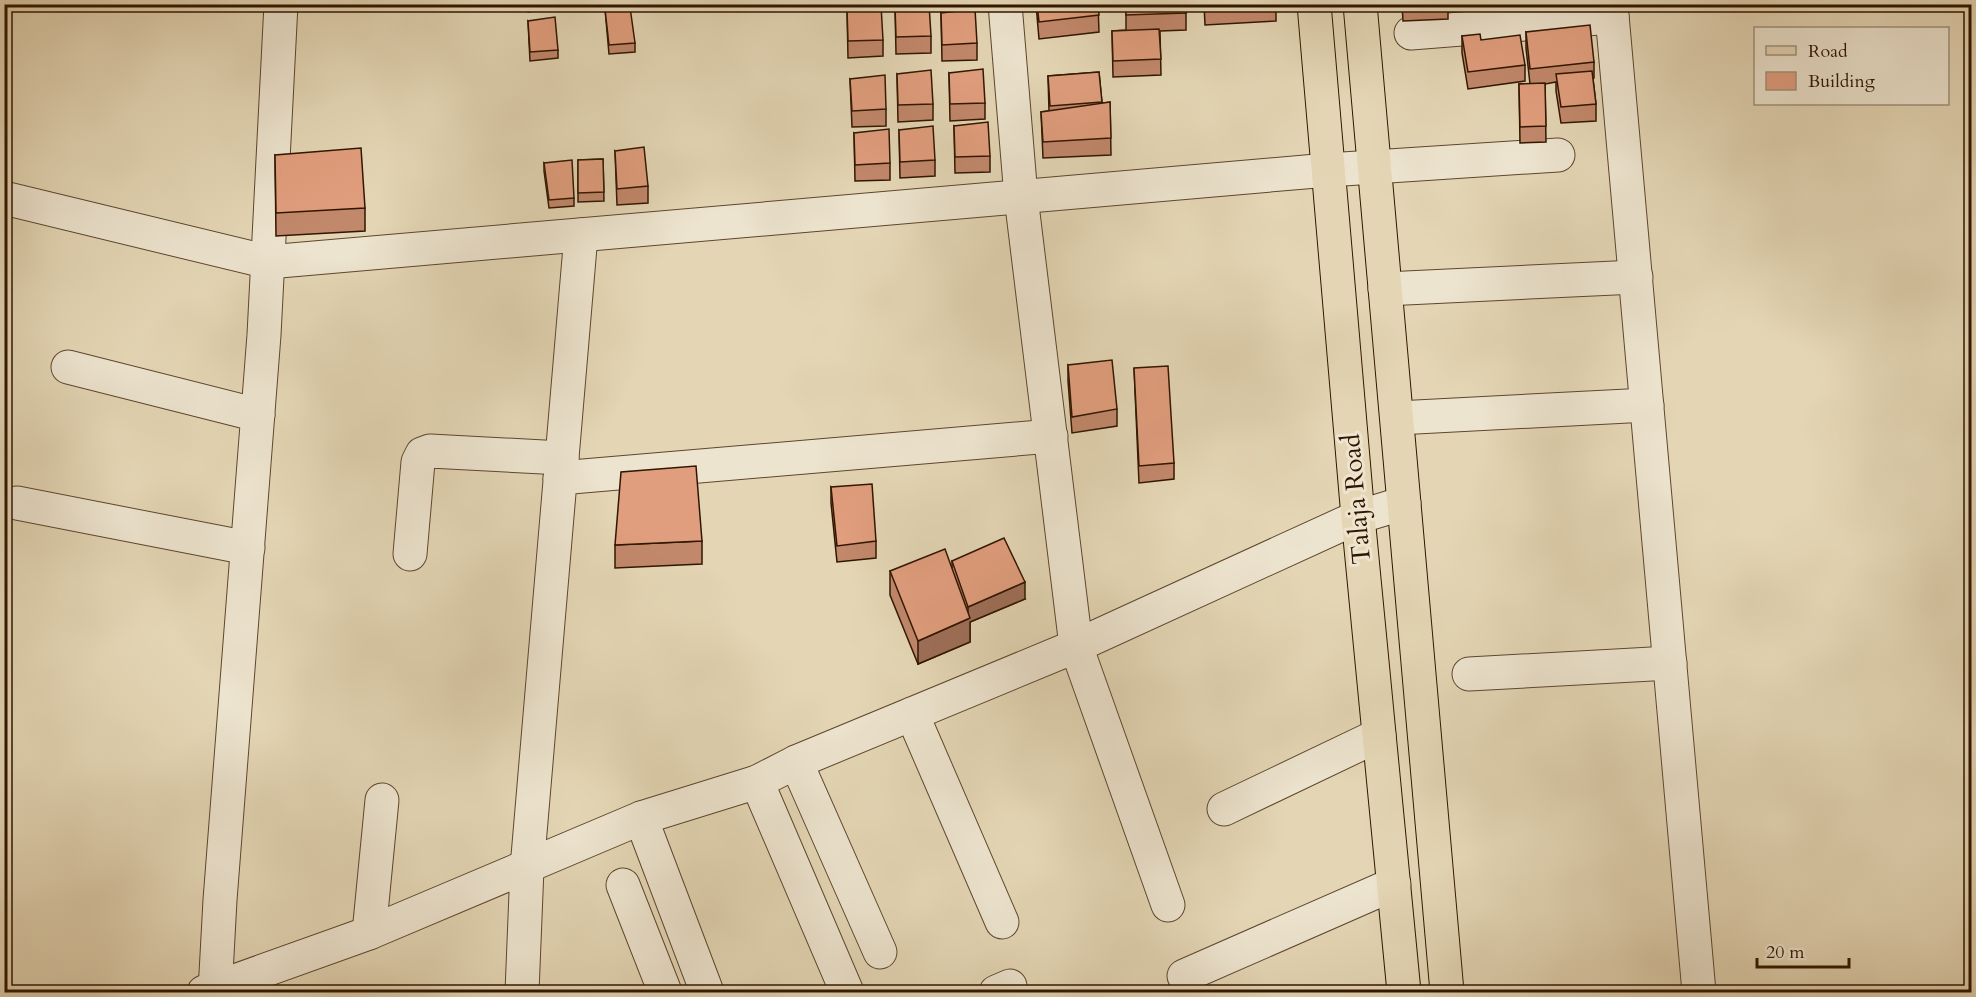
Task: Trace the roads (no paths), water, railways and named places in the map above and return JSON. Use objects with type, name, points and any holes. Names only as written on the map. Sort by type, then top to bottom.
[{"type":"main road","name":"Talaja Road","points":[[1314,4],[1358,517],[1404,993]]},
{"type":"main road","name":"Talaja Road","points":[[1360,4],[1447,993]]},
{"type":"street","points":[[281,4],[258,415],[212,991],[369,933],[641,818],[757,782],[796,762],[1076,646],[1358,517],[1404,503]]},
{"type":"street","points":[[1005,4],[1021,197],[1076,646],[1168,906]]},
{"type":"street","points":[[1411,33],[1612,10],[1700,993]]},
{"type":"street","points":[[4,198],[268,262],[1328,170],[1558,155]]},
{"type":"street","points":[[522,993],[527,868],[581,235]]},
{"type":"street","points":[[1385,289],[1636,278]]},
{"type":"street","points":[[68,367],[258,415]]},
{"type":"street","points":[[1396,418],[1647,405]]},
{"type":"street","points":[[410,554],[418,462],[422,454],[430,451],[561,468],[1051,436]]},
{"type":"street","points":[[17,503],[248,548]]},
{"type":"street","points":[[1469,675],[1670,663]]},
{"type":"street","points":[[912,714],[1002,922]]},
{"type":"street","points":[[1224,808],[1379,735]]},
{"type":"street","points":[[796,762],[880,952]]},
{"type":"street","points":[[757,782],[847,993]]},
{"type":"street","points":[[369,933],[382,800]]},
{"type":"street","points":[[641,818],[707,993]]},
{"type":"street","points":[[1184,976],[1394,884]]},
{"type":"street","points":[[622,885],[664,993]]}]
